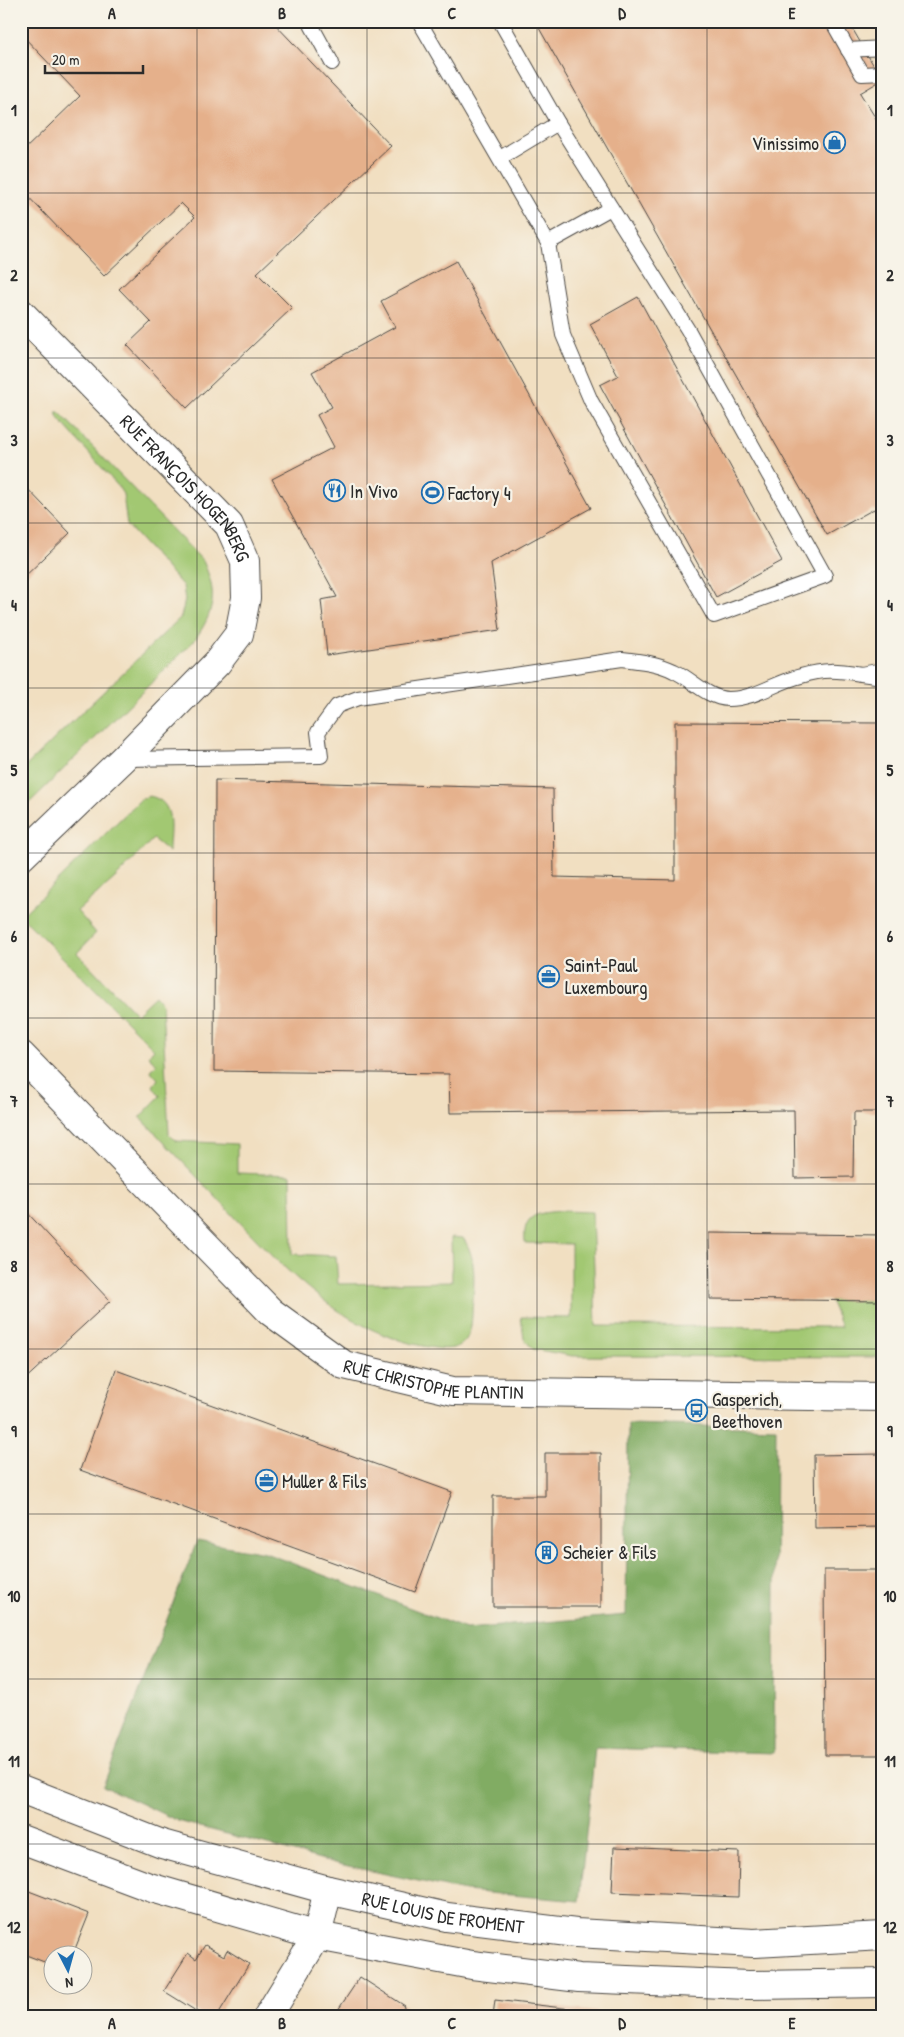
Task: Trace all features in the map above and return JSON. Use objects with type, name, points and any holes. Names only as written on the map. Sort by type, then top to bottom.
[{"type":"street","name":"RUE FRANÇOIS HOGENBERG","points":[[21,313],[230,525],[245,561],[246,598],[239,634],[217,663],[123,760],[21,857]]},
{"type":"street","name":"RUE CHRISTOPHE PLANTIN","points":[[21,1054],[271,1312],[344,1366],[453,1391],[883,1397]]},
{"type":"street","name":"RUE LOUIS DE FROMENT","points":[[21,1789],[162,1844],[328,1890],[447,1917],[576,1933],[754,1943],[883,1936]]},
{"type":"street","points":[[21,1839],[149,1887],[317,1936],[472,1965],[579,1978],[748,1985],[883,1983]]},
{"type":"street","points":[[268,2016],[317,1936],[328,1890]]},
{"type":"lane","points":[[308,21],[332,62]]},
{"type":"lane","points":[[419,21],[548,243],[563,335],[591,401],[714,616],[825,576],[688,330],[558,122],[500,21]]},
{"type":"lane","points":[[832,21],[862,74],[883,73]]},
{"type":"lane","points":[[848,50],[883,48]]},
{"type":"lane","points":[[500,158],[558,122]]},
{"type":"lane","points":[[548,243],[611,208]]},
{"type":"lane","points":[[123,760],[321,756],[318,732],[336,706],[358,698],[622,659],[650,663],[674,670],[709,694],[726,699],[749,696],[799,676],[830,669],[883,677]]},
{"type":"lane","points":[[861,674],[883,670]]},
{"type":"green space","points":[[56,412],[59,412],[203,561],[211,583],[212,602],[206,620],[194,641],[21,811],[21,771],[181,617],[185,600],[183,586],[127,525],[123,494],[117,485],[58,418]]},
{"type":"green space","points":[[149,796],[158,799],[168,810],[170,818],[169,852],[153,839],[115,878],[77,911],[96,933],[77,953],[136,1014],[155,996],[162,1004],[169,1134],[176,1141],[237,1144],[237,1173],[291,1175],[292,1254],[336,1256],[338,1284],[452,1282],[451,1237],[463,1238],[471,1256],[474,1285],[470,1332],[463,1343],[458,1346],[444,1349],[435,1348],[403,1341],[374,1330],[347,1316],[322,1299],[275,1258],[140,1117],[160,1096],[153,1086],[158,1079],[150,1070],[157,1064],[148,1056],[154,1049],[21,916],[140,800]]},
{"type":"green space","points":[[562,1211],[592,1212],[596,1326],[841,1327],[830,1300],[883,1301],[883,1357],[572,1356],[533,1349],[524,1339],[521,1317],[571,1318],[571,1244],[525,1243],[526,1226],[533,1216]]},
{"type":"green space","points":[[628,1424],[776,1428],[774,1753],[595,1748],[579,1901],[465,1891],[339,1864],[178,1821],[103,1786],[197,1541],[265,1553],[466,1629],[626,1615]]},
{"type":"building","points":[[27,21],[272,21],[391,146],[257,273],[292,308],[187,408],[127,345],[151,322],[119,289],[195,217],[181,203],[104,276],[21,189],[21,153],[80,96],[21,34],[21,27]]},
{"type":"building","points":[[535,21],[848,21],[882,80],[860,93],[883,130],[883,523],[874,509],[827,535]]},
{"type":"building","name":"Factory 4","points":[[456,261],[591,508],[491,563],[500,630],[327,655],[321,600],[337,597],[272,479],[334,447],[317,415],[332,407],[312,372],[395,327],[381,301]]},
{"type":"building","points":[[638,297],[782,561],[716,597],[600,385],[618,376],[590,324]]},
{"type":"building","points":[[21,482],[70,533],[21,580]]},
{"type":"building","name":"Saint-Paul Luxembourg","points":[[675,722],[883,723],[883,1112],[854,1112],[853,1177],[795,1178],[794,1110],[450,1113],[449,1074],[214,1071],[215,780],[553,789],[554,877],[675,880]]},
{"type":"building","points":[[21,1206],[110,1301],[21,1383]]},
{"type":"building","points":[[709,1233],[883,1235],[883,1301],[710,1299]]},
{"type":"building","name":"Muller & Fils","points":[[116,1370],[452,1492],[415,1592],[80,1470]]},
{"type":"building","name":"Scheier & Fils","points":[[545,1453],[601,1453],[601,1607],[493,1607],[493,1496],[545,1496]]},
{"type":"building","points":[[883,1454],[883,1527],[815,1528],[814,1455]]},
{"type":"building","points":[[824,1570],[883,1570],[883,1755],[825,1755]]},
{"type":"building","points":[[614,1847],[739,1852],[738,1897],[612,1892]]},
{"type":"building","points":[[21,1888],[89,1914],[77,1944],[42,1944],[42,1961],[21,1953]]},
{"type":"building","points":[[205,1945],[224,1956],[227,1950],[249,1964],[217,2016],[204,2016],[164,1991],[188,1953],[196,1959]]},
{"type":"building","points":[[360,1977],[405,2006],[398,2016],[334,2016]]},
{"type":"building","points":[[495,2000],[597,2012],[597,2016],[493,2016]]},
{"type":"place","name":"Vinissimo","points":[[835,143]]},
{"type":"place","name":"In Vivo","points":[[334,491]]},
{"type":"place","name":"Factory 4","points":[[432,493]]},
{"type":"place","name":"Saint-Paul Luxembourg","points":[[549,976]]},
{"type":"place","name":"Gasperich, Beethoven","points":[[696,1410]]},
{"type":"place","name":"Muller & Fils","points":[[266,1481]]},
{"type":"place","name":"Scheier & Fils","points":[[547,1552]]}]
